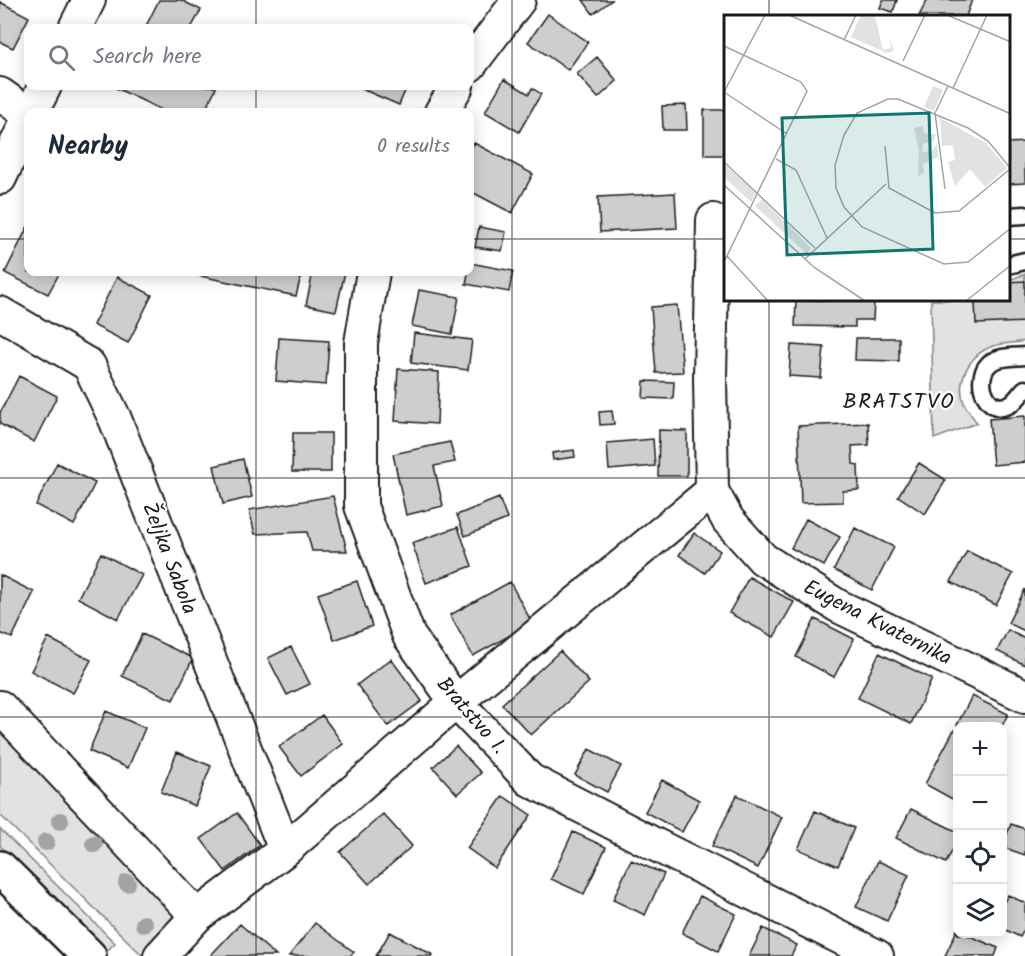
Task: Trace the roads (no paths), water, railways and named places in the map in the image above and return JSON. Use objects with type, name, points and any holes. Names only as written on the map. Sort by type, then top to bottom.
[{"type":"main road","points":[[0,868],[89,956]]},
{"type":"street","points":[[77,24],[89,0]]},
{"type":"street","points":[[474,60],[519,0]]},
{"type":"street","points":[[34,108],[43,90]]},
{"type":"street","points":[[443,108],[455,90]]},
{"type":"street","points":[[0,94],[24,111]]},
{"type":"street","points":[[0,178],[24,128]]},
{"type":"street","name":"Eugena Kvaternika","points":[[713,220],[712,490],[728,520],[763,559],[838,606],[1025,696]]},
{"type":"street","name":"Bratstvo I.","points":[[372,276],[361,343],[361,506],[409,636],[456,702],[530,780],[648,842],[877,956]]},
{"type":"street","name":"Željka Sabola","points":[[0,313],[89,365],[115,418],[285,850]]},
{"type":"street","points":[[160,956],[197,916],[285,850],[456,702],[712,490]]},
{"type":"street","points":[[0,708],[197,916]]},
{"type":"lane","points":[[1010,216],[1025,215]]},
{"type":"lane","points":[[1010,265],[1025,261]]},
{"type":"lane","points":[[1025,356],[1000,359],[989,364],[983,375],[981,387],[996,407],[1013,402],[1025,389]]},
{"type":"district","name":"BRATSTVO","points":[[899,400]]}]
